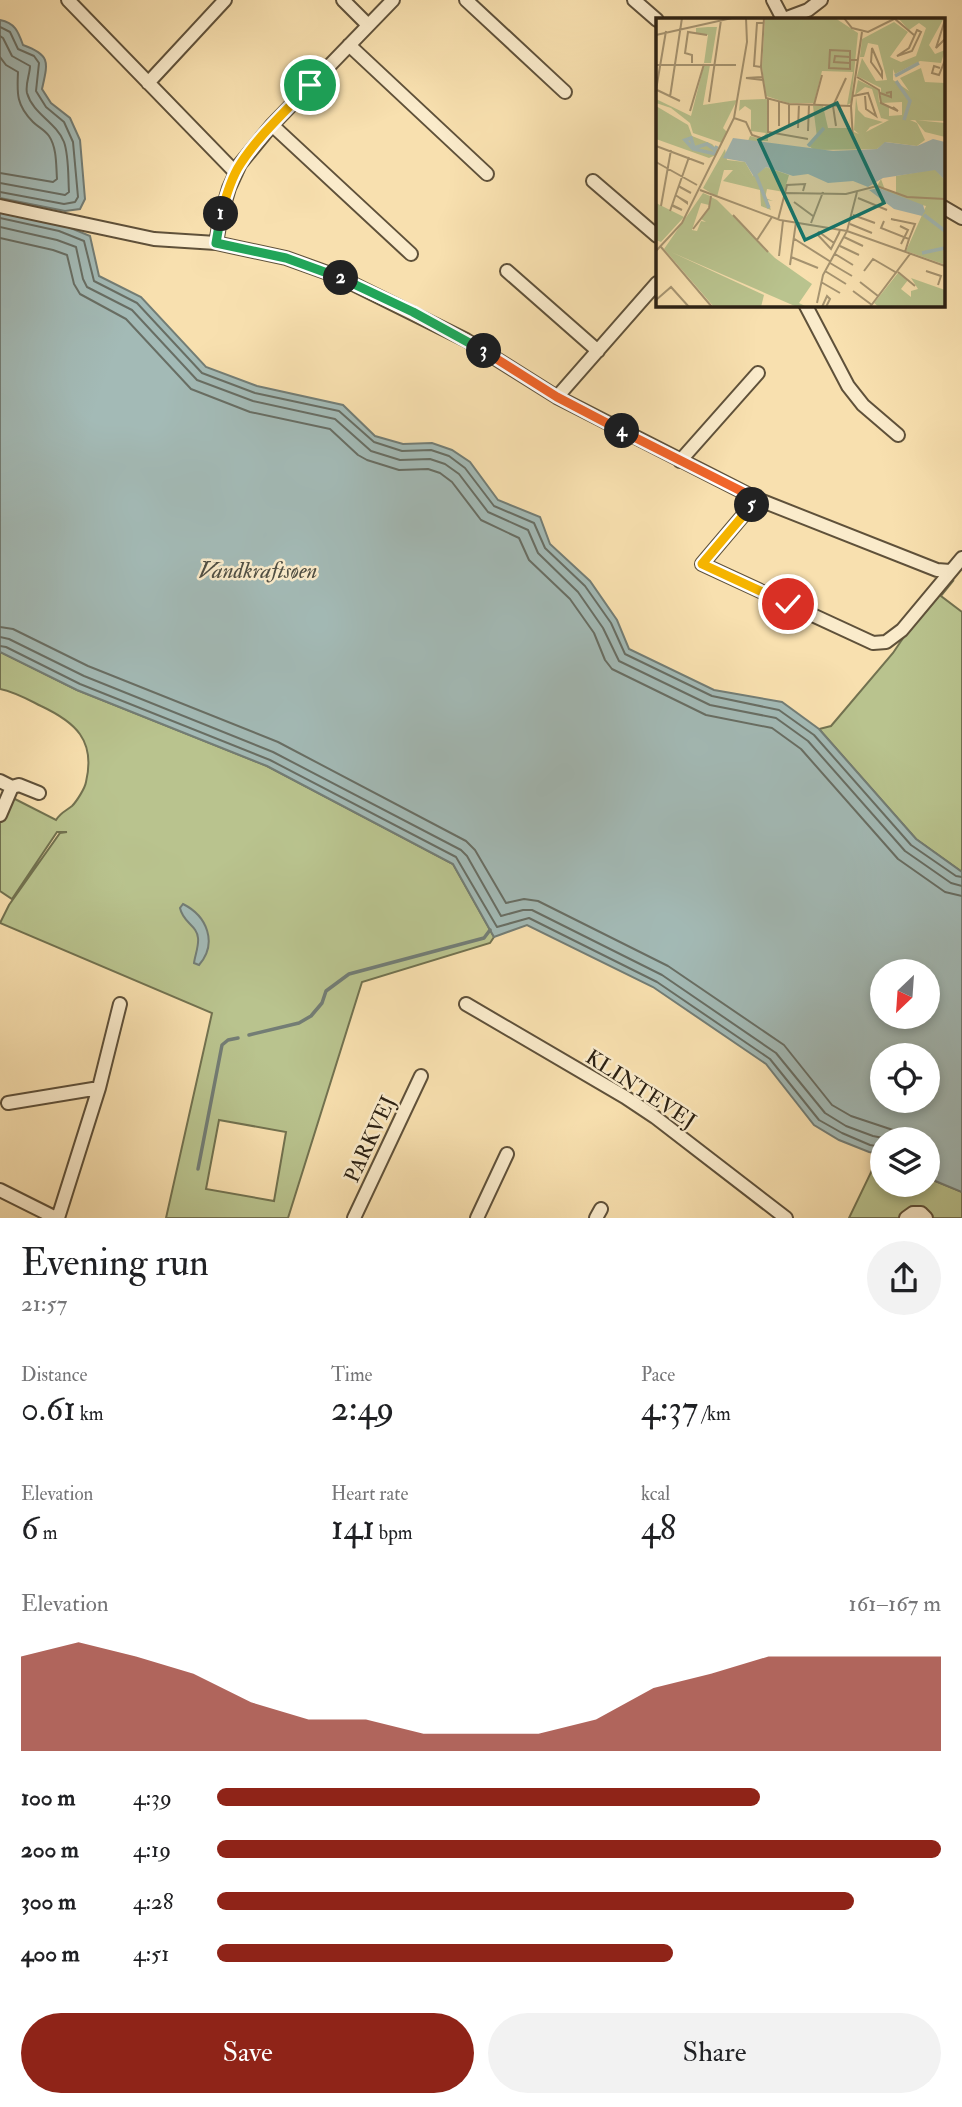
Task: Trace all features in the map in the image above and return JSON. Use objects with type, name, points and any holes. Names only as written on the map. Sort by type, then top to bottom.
[{"type":"street","points":[[148,83],[225,0]]},
{"type":"street","points":[[343,0],[368,25]]},
{"type":"street","points":[[216,243],[221,215],[240,164],[272,125],[393,0]]},
{"type":"street","points":[[466,0],[565,92]]},
{"type":"street","points":[[634,0],[656,19]]},
{"type":"street","points":[[773,0],[782,18]]},
{"type":"street","points":[[786,18],[808,10],[821,0]]},
{"type":"street","points":[[74,2],[236,173]]},
{"type":"street","points":[[349,45],[487,174]]},
{"type":"street","points":[[272,125],[411,254]]},
{"type":"street","points":[[593,181],[656,235]]},
{"type":"street","points":[[0,206],[153,239],[216,243],[286,258],[339,277],[466,340],[557,397],[757,499],[937,570],[950,571]]},
{"type":"street","points":[[944,208],[962,218]]},
{"type":"street","points":[[507,271],[598,351]]},
{"type":"street","points":[[557,397],[656,284]]},
{"type":"street","points":[[806,306],[848,386],[863,405],[898,435]]},
{"type":"street","points":[[680,461],[758,373]]},
{"type":"street","points":[[757,499],[702,564],[873,643],[886,642],[902,630],[962,558]]},
{"type":"street","points":[[0,815],[6,784],[19,785],[39,793]]},
{"type":"street","points":[[0,1190],[57,1218],[99,1088],[120,1004]]},
{"type":"street","name":"KLINTEVEJ","points":[[466,1004],[635,1104],[786,1218]]},
{"type":"street","name":"PARKVEJ","points":[[354,1218],[421,1076]]},
{"type":"street","points":[[8,1103],[99,1088]]},
{"type":"street","points":[[477,1218],[507,1154]]},
{"type":"street","points":[[906,1218],[913,1213],[921,1213],[926,1218]]},
{"type":"green space","points":[[947,579],[953,581],[941,596],[962,612],[962,872],[916,839],[819,729],[831,726],[893,653]]},
{"type":"green space","points":[[0,652],[77,690],[267,766],[453,864],[494,937],[490,943],[362,982],[288,1218],[166,1218],[212,1013],[0,923],[9,905],[60,833],[67,832],[57,832],[12,899],[0,891],[0,823],[11,797],[56,820],[81,794],[85,785],[88,755],[80,734],[64,719],[21,696],[0,689]],"holes":[[[219,1120],[286,1132],[274,1201],[206,1189]]]},
{"type":"green space","points":[[870,1174],[870,1197],[940,1197],[940,1183],[962,1192],[962,1218],[933,1218],[929,1213],[899,1218],[849,1218]]},
{"type":"water","points":[[0,20],[15,28],[23,45],[43,56],[46,72],[42,89],[51,103],[70,118],[80,140],[85,199],[80,209],[65,211],[0,198]]},
{"type":"water","name":"Vandkraftsøen","points":[[0,211],[61,224],[90,236],[99,276],[141,297],[206,367],[257,386],[343,405],[375,436],[403,444],[432,443],[452,450],[470,462],[498,500],[540,517],[550,544],[590,581],[617,620],[629,649],[714,690],[782,702],[819,729],[916,839],[962,872],[962,1192],[940,1183],[940,1127],[870,1127],[870,1152],[839,1140],[814,1125],[766,1064],[653,987],[527,925],[494,937],[453,864],[267,766],[77,690],[0,652]]},
{"type":"water","points":[[183,904],[198,916],[207,931],[208,948],[199,965],[194,963],[197,934],[182,913],[180,908]]},
{"type":"waterway","points":[[249,1035],[299,1023],[311,1016],[322,1003],[326,991],[349,974],[484,938],[490,930]]},
{"type":"waterway","points":[[198,1169],[222,1045],[228,1040],[238,1038]]},
{"type":"route","points":[[310,85],[240,164],[229,188],[216,243],[286,258],[339,277],[413,312],[466,340],[557,397],[757,499],[702,564],[788,604]]}]
